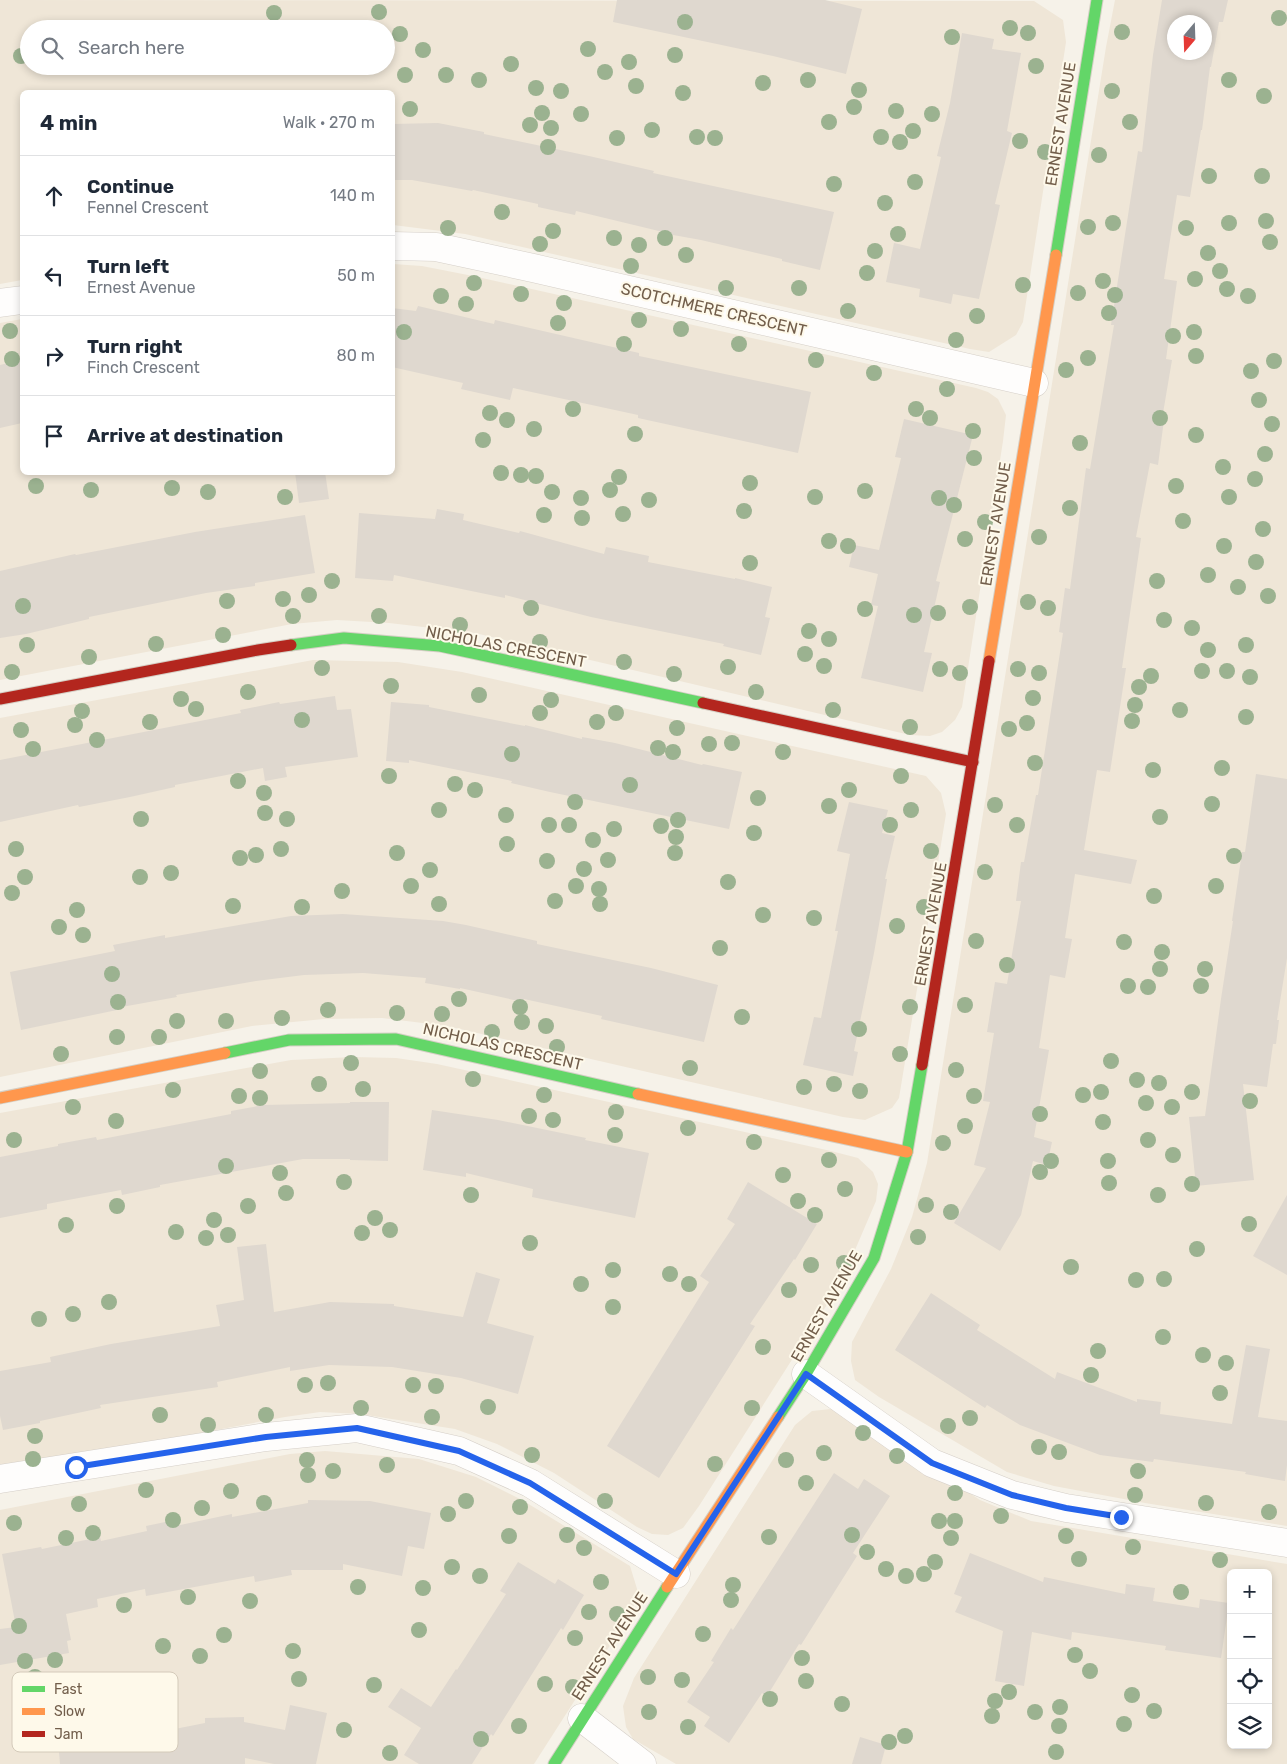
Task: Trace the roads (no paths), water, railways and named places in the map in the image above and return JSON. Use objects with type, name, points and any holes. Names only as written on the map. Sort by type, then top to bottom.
[{"type":"street","name":"ERNEST AVENUE","points":[[554,1764],[806,1374],[874,1258],[907,1152],[974,762],[1097,0]]},
{"type":"street","name":"SCOTCHMERE CRESCENT","points":[[395,246],[436,248],[533,268],[1034,383]]},
{"type":"street","points":[[0,304],[20,300]]},
{"type":"street","name":"NICHOLAS CRESCENT","points":[[0,699],[258,650],[344,638],[440,646],[974,762]]},
{"type":"street","name":"NICHOLAS CRESCENT","points":[[0,1098],[289,1040],[396,1039],[759,1121],[907,1152]]},
{"type":"street","points":[[806,1374],[932,1463],[1012,1495],[1066,1508],[1287,1544]]},
{"type":"street","points":[[0,1479],[266,1437],[357,1428],[459,1451],[530,1483],[676,1574]]},
{"type":"street","points":[[582,1718],[642,1764]]}]
